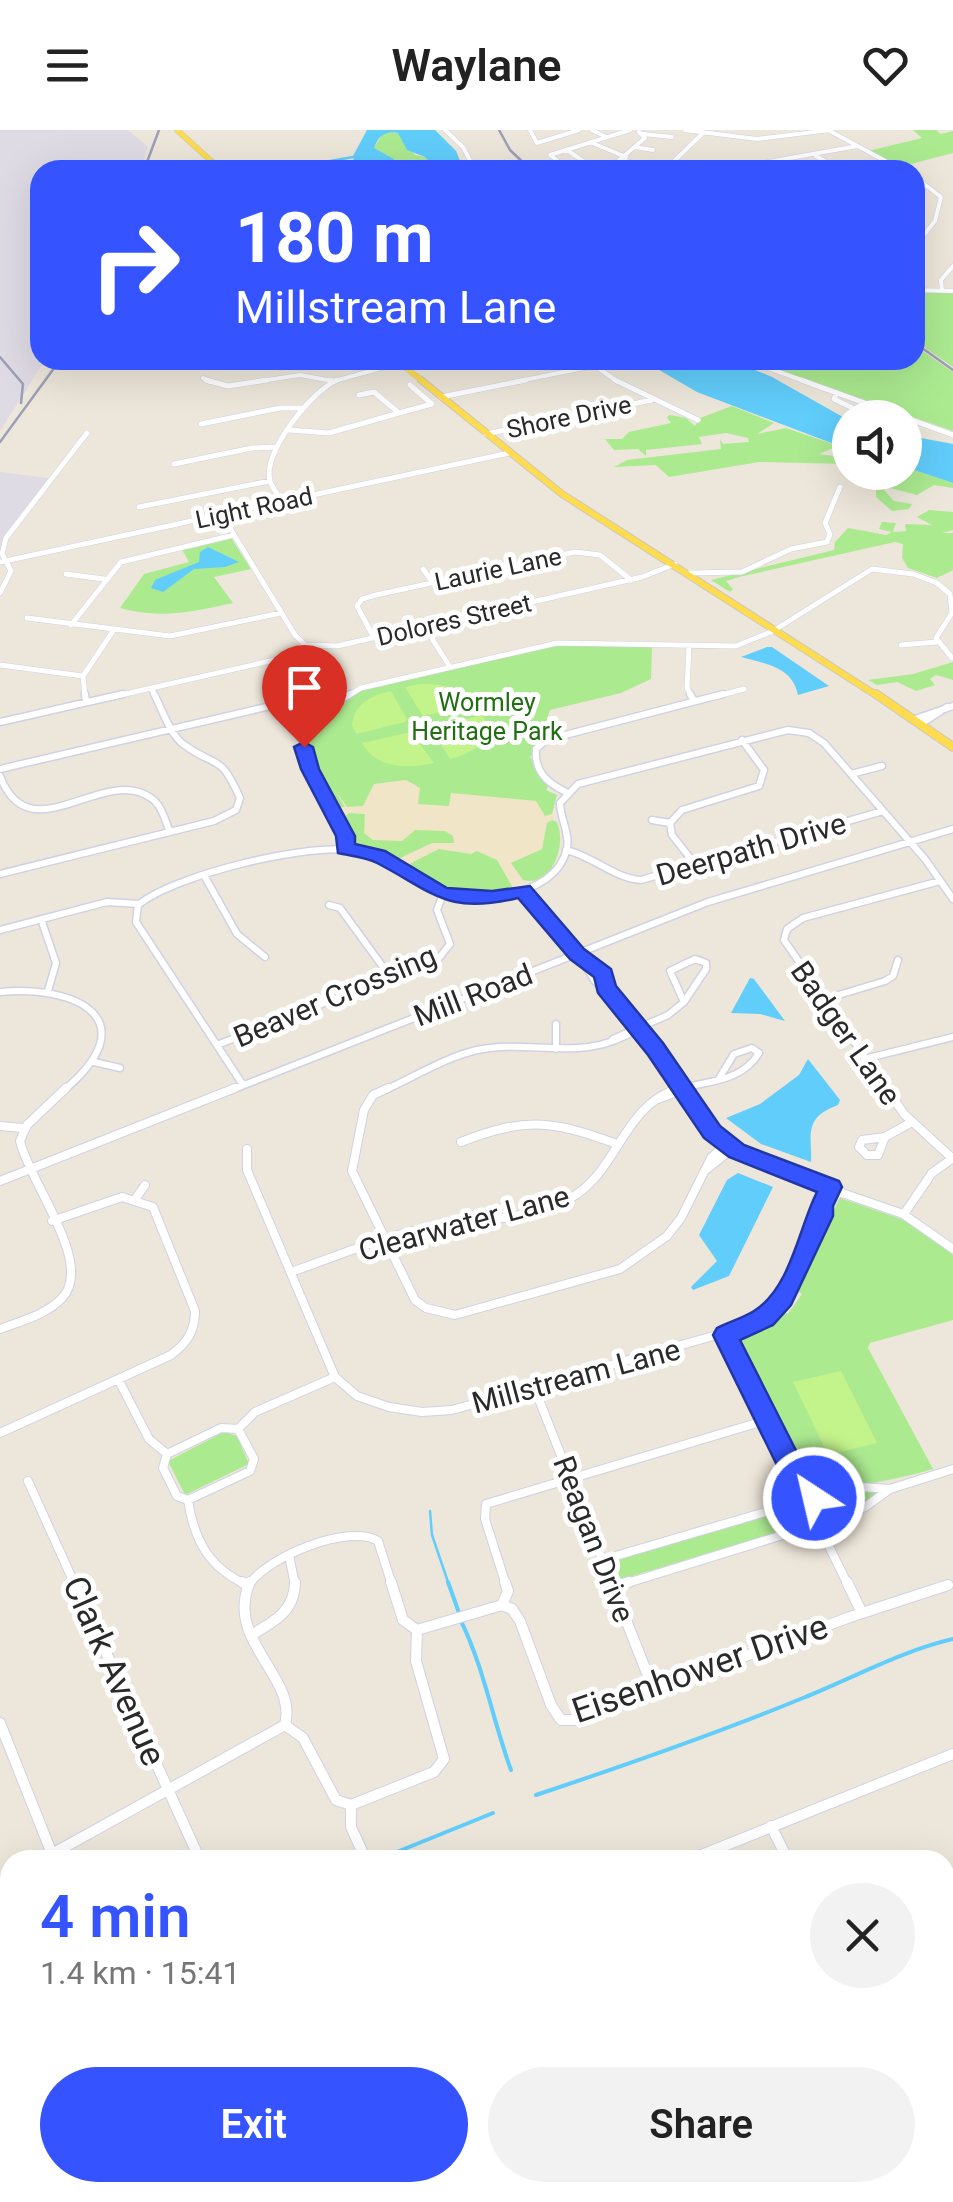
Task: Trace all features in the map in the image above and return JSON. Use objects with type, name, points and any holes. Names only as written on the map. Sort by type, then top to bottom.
[{"type":"main road","points":[[174,130],[208,160]]},
{"type":"main road","points":[[408,370],[508,454],[584,508],[775,627],[953,747]]},
{"type":"street","points":[[445,130],[464,147],[470,160]]},
{"type":"street","points":[[530,130],[536,143],[579,130]]},
{"type":"street","points":[[592,130],[606,137]]},
{"type":"street","points":[[685,130],[764,140],[829,130],[884,160]]},
{"type":"street","points":[[624,159],[645,138],[638,131]]},
{"type":"street","points":[[557,160],[550,155],[616,134],[638,131],[672,137]]},
{"type":"street","points":[[616,134],[653,150]]},
{"type":"street","points":[[675,160],[702,134]]},
{"type":"street","points":[[564,138],[578,145]]},
{"type":"street","points":[[590,142],[627,160]]},
{"type":"street","points":[[791,160],[858,146]]},
{"type":"street","points":[[566,149],[582,160]]},
{"type":"street","points":[[816,156],[823,160]]},
{"type":"street","points":[[925,182],[941,197],[953,197]]},
{"type":"street","points":[[925,186],[930,185]]},
{"type":"street","points":[[925,234],[935,221],[941,197]]},
{"type":"street","points":[[942,291],[941,280],[953,266]]},
{"type":"street","points":[[925,290],[953,291]]},
{"type":"street","points":[[282,502],[270,481],[270,462],[301,408],[313,394],[333,382],[370,370]]},
{"type":"street","points":[[441,397],[574,370]]},
{"type":"street","points":[[601,370],[652,400],[698,420]]},
{"type":"street","points":[[774,370],[953,434]]},
{"type":"street","points":[[203,378],[220,386],[302,372],[333,382]]},
{"type":"street","points":[[289,430],[329,434],[432,404],[410,385]]},
{"type":"street","points":[[359,395],[374,392],[399,413]]},
{"type":"street","points":[[836,400],[838,393]]},
{"type":"street","name":"Shore Drive","points":[[486,434],[652,400]]},
{"type":"street","points":[[201,424],[280,408],[301,408]]},
{"type":"street","points":[[0,593],[10,581],[1,548],[6,538],[87,433]]},
{"type":"street","points":[[174,464],[252,448],[277,447]]},
{"type":"street","name":"Light Road","points":[[3,561],[508,454]]},
{"type":"street","points":[[139,507],[270,481]]},
{"type":"street","points":[[690,573],[742,572],[790,549],[826,542],[830,536],[824,524],[839,490]]},
{"type":"street","points":[[222,515],[304,644]]},
{"type":"street","points":[[71,625],[104,579],[128,558],[234,535]]},
{"type":"street","name":"Laurie Lane","points":[[374,638],[354,601],[575,552],[600,556],[630,580]]},
{"type":"street","name":"Dolores Street","points":[[0,722],[279,659],[304,644],[329,648],[630,580],[675,564]]},
{"type":"street","points":[[423,568],[434,582]]},
{"type":"street","points":[[345,848],[346,836],[304,756],[306,732],[327,705],[360,688],[574,641],[712,648],[743,644],[860,572],[886,568],[928,578],[950,594],[952,612],[937,642]]},
{"type":"street","points":[[66,574],[104,579]]},
{"type":"street","points":[[27,618],[154,636],[189,634],[281,613]]},
{"type":"street","points":[[424,626],[450,666]]},
{"type":"street","points":[[86,702],[83,676],[113,631]]},
{"type":"street","points":[[901,646],[937,642]]},
{"type":"street","points":[[937,642],[952,658]]},
{"type":"street","points":[[689,647],[687,688],[694,701]]},
{"type":"street","points":[[0,665],[83,676]]},
{"type":"street","points":[[0,874],[240,811],[240,798],[224,765],[212,755],[179,742],[151,688]]},
{"type":"street","points":[[566,792],[548,782],[536,764],[536,749],[546,740],[744,689]]},
{"type":"street","points":[[170,832],[156,802],[143,793],[123,791],[31,809],[8,798],[0,772],[296,700],[327,705]]},
{"type":"street","points":[[918,721],[950,706]]},
{"type":"street","points":[[244,1085],[137,924],[134,914],[139,904],[158,890],[305,852],[345,848],[378,856],[443,894],[492,898],[523,890],[552,873],[568,839],[559,810],[566,792],[587,780],[780,731],[806,729],[824,743],[912,844],[953,899]]},
{"type":"street","points":[[670,823],[682,810],[748,792],[762,780],[762,766],[742,740]]},
{"type":"street","points":[[851,774],[882,766]]},
{"type":"street","points":[[762,780],[772,782]]},
{"type":"street","name":"Deerpath Drive","points":[[566,850],[590,856],[622,882],[650,878],[883,811]]},
{"type":"street","points":[[652,820],[670,823]]},
{"type":"street","points":[[670,823],[672,836],[694,863]]},
{"type":"street","name":"Mill Road","points":[[0,1182],[708,902],[953,829]]},
{"type":"street","points":[[205,878],[253,952],[265,957]]},
{"type":"street","name":"Badger Lane","points":[[940,880],[808,916],[786,931],[787,950],[864,1059],[912,1122],[953,1158]]},
{"type":"street","points":[[523,890],[578,955],[589,978],[606,988],[639,1028],[701,1120],[729,1147],[904,1214],[953,1248]]},
{"type":"street","name":"Beaver Crossing","points":[[443,894],[437,910],[450,944]]},
{"type":"street","points":[[0,930],[107,902],[139,904]]},
{"type":"street","points":[[329,905],[340,908],[391,978]]},
{"type":"street","points":[[41,919],[56,963],[48,991]]},
{"type":"street","points":[[772,928],[786,931]]},
{"type":"street","name":"Beaver Crossing","points":[[450,944],[463,946]]},
{"type":"street","name":"Beaver Crossing","points":[[217,1045],[433,962],[450,944]]},
{"type":"street","points":[[684,1002],[670,971],[691,960],[703,961],[706,969],[684,1002],[672,1014],[634,1034],[586,1048],[477,1050],[381,1089],[364,1110],[352,1171],[415,1300],[440,1314],[470,1312],[588,1281],[645,1255],[682,1218],[708,1168],[732,1149],[729,1147]]},
{"type":"street","points":[[822,1000],[884,982],[893,976],[898,960]]},
{"type":"street","points":[[0,992],[48,991],[79,1000],[94,1014],[102,1040],[94,1062],[23,1128],[20,1148],[73,1268],[66,1294],[42,1311],[0,1330]]},
{"type":"street","points":[[556,1024],[556,1048]]},
{"type":"street","points":[[864,1059],[953,1037]]},
{"type":"street","points":[[747,1048],[757,1050],[757,1060],[718,1080],[729,1059],[747,1048]]},
{"type":"street","points":[[94,1062],[120,1068]]},
{"type":"street","name":"Clearwater Lane","points":[[291,1272],[419,1230],[468,1225],[568,1200],[590,1184],[632,1117],[655,1100],[718,1080]]},
{"type":"street","points":[[350,1109],[364,1110]]},
{"type":"street","points":[[461,1142],[530,1119],[559,1123],[614,1143]]},
{"type":"street","points":[[885,1137],[912,1122]]},
{"type":"street","points":[[0,1126],[23,1128]]},
{"type":"street","points":[[238,1429],[254,1459],[250,1470],[188,1500],[178,1496],[163,1468],[167,1454],[223,1428],[238,1429],[255,1412],[335,1377],[247,1170],[247,1149]]},
{"type":"street","points":[[904,1214],[932,1173],[953,1158]]},
{"type":"street","points":[[136,1198],[144,1185]]},
{"type":"street","name":"Millstream Lane","points":[[335,1377],[349,1393],[426,1413],[534,1387],[752,1325],[776,1308],[822,1216],[822,1206],[835,1189]]},
{"type":"street","points":[[0,1433],[171,1355],[192,1334],[195,1311],[160,1217],[152,1207],[136,1198],[108,1199],[52,1220]]},
{"type":"street","points":[[66,1294],[76,1299]]},
{"type":"street","points":[[192,1334],[204,1339]]},
{"type":"street","points":[[725,1335],[862,1612]]},
{"type":"street","points":[[118,1380],[149,1440],[167,1454]]},
{"type":"street","name":"Reagan Drive","points":[[534,1387],[654,1690]]},
{"type":"street","name":"Eisenhower Drive","points":[[768,1420],[486,1504],[485,1519],[508,1592],[502,1605],[512,1609],[520,1621],[551,1705],[561,1720],[576,1720],[862,1612],[948,1585]]},
{"type":"street","points":[[602,1560],[845,1489],[890,1488],[953,1469]]},
{"type":"street","name":"Clark Avenue","points":[[28,1481],[195,1850]]},
{"type":"street","points":[[613,1586],[819,1524],[865,1507],[890,1488]]},
{"type":"street","points":[[188,1500],[195,1529],[216,1569],[248,1586]]},
{"type":"street","points":[[60,1850],[285,1725],[288,1708],[243,1615],[248,1586],[266,1566],[289,1554],[359,1534],[374,1536],[403,1620],[417,1630]]},
{"type":"street","points":[[251,1635],[277,1621],[294,1603],[296,1581],[289,1554]]},
{"type":"street","points":[[417,1630],[502,1605]]},
{"type":"street","points":[[285,1725],[304,1738],[336,1800],[351,1804],[441,1767],[442,1748],[414,1650],[417,1630]]},
{"type":"street","points":[[0,1723],[45,1850]]},
{"type":"street","points":[[713,1850],[953,1754]]},
{"type":"street","points":[[351,1804],[351,1827],[361,1850]]},
{"type":"street","points":[[771,1826],[783,1850]]},
{"type":"shaded area","points":[[0,130],[128,130],[148,147],[143,160],[30,160],[30,370],[39,370],[0,431]]},
{"type":"shaded area","points":[[0,472],[55,479],[0,549]]},
{"type":"shaded area","points":[[373,779],[423,780],[550,803],[555,831],[527,880],[510,887],[424,876],[400,858],[356,835],[331,789]]},
{"type":"green space","points":[[913,130],[936,130],[941,134],[953,131],[953,153],[925,160],[885,160],[868,151],[922,138]]},
{"type":"green space","points":[[383,133],[398,133],[415,155],[428,160],[389,160],[388,155],[374,148]]},
{"type":"green space","points":[[925,292],[953,292],[953,367],[925,348]]},
{"type":"green space","points":[[925,353],[953,372],[953,431],[922,420],[922,400],[864,400],[779,370],[925,370]]},
{"type":"green space","points":[[732,406],[774,423],[757,434],[786,428],[832,444],[832,449],[819,454],[832,456],[832,464],[759,462],[669,477],[656,465],[614,467],[627,460],[721,449],[720,439],[723,444],[749,442],[748,438],[726,433],[699,437],[702,444],[646,450],[646,456],[638,449],[614,450],[605,439],[622,439],[629,432],[671,423],[669,415],[686,418],[695,426],[700,418]]},
{"type":"green space","points":[[922,473],[953,483],[953,488],[934,485],[917,495],[898,490],[922,490]]},
{"type":"green space","points":[[876,490],[884,490],[894,501],[912,504],[909,509],[892,511],[876,497]]},
{"type":"green space","points":[[929,510],[953,512],[953,530],[942,533],[953,533],[953,570],[937,578],[908,568],[902,558],[903,544],[895,542],[739,577],[726,581],[733,589],[730,592],[711,580],[834,550],[835,542],[848,528],[886,535],[892,532],[879,529],[882,522],[896,523],[893,532],[906,531],[905,524],[932,525],[917,517]]},
{"type":"green space","points":[[231,538],[251,569],[214,577],[233,603],[162,614],[120,608],[144,574],[189,562],[181,548]]},
{"type":"green space","name":"Wormley Heritage Park","points":[[565,644],[652,647],[651,679],[621,693],[550,710],[547,718],[558,732],[543,738],[530,757],[548,787],[546,790],[557,795],[552,814],[545,816],[536,801],[451,793],[449,806],[418,804],[420,788],[406,780],[374,784],[363,806],[347,807],[334,788],[345,807],[335,807],[308,758],[306,744],[311,728],[324,711],[363,689]]},
{"type":"green space","points":[[953,662],[953,680],[936,675],[930,679],[935,685],[916,691],[897,682],[877,685],[868,680],[913,674]]},
{"type":"green space","points":[[405,687],[451,687],[476,705],[423,716]]},
{"type":"green space","points":[[391,691],[407,719],[405,722],[357,734],[352,726],[360,706]]},
{"type":"green space","points":[[482,715],[487,723],[481,743],[450,759],[431,729]]},
{"type":"green space","points":[[411,732],[434,763],[394,765],[376,758],[362,743]]},
{"type":"green space","points":[[349,813],[365,814],[364,833],[373,840],[402,841],[415,830],[445,831],[453,836],[454,843],[432,843],[396,860],[351,844],[342,819]]},
{"type":"green space","points":[[552,820],[560,831],[555,863],[542,878],[523,880],[511,863],[542,849],[547,823]]},
{"type":"green space","points":[[439,849],[471,854],[477,851],[497,860],[513,888],[487,895],[459,893],[432,885],[408,871],[411,863]]},
{"type":"green space","points":[[840,1198],[907,1221],[953,1255],[953,1320],[870,1343],[868,1348],[933,1469],[813,1492],[806,1487],[735,1342],[780,1310],[788,1314],[802,1294],[794,1289]]},
{"type":"green space","points":[[841,1371],[877,1443],[828,1455],[793,1382]]},
{"type":"green space","points":[[224,1432],[237,1436],[249,1464],[185,1495],[168,1461]]},
{"type":"green space","points":[[861,1490],[877,1492],[862,1504],[836,1515],[622,1579],[614,1576],[611,1567],[615,1561],[830,1495]]},
{"type":"water","points":[[367,130],[435,130],[460,160],[428,160],[407,150],[398,133],[383,135],[374,148],[394,160],[354,160]]},
{"type":"water","points":[[659,370],[755,370],[772,377],[832,411],[832,443],[697,392]]},
{"type":"water","points":[[922,438],[953,444],[953,483],[922,473]]},
{"type":"water","points":[[208,547],[239,562],[194,569],[163,592],[151,588],[155,580],[199,562],[200,552]]},
{"type":"water","points":[[767,647],[829,686],[798,695],[784,672],[741,657]]},
{"type":"water","points":[[750,978],[785,1021],[760,1014],[731,1013]]},
{"type":"water","points":[[808,1059],[840,1100],[814,1121],[811,1162],[761,1144],[726,1118],[760,1104],[799,1075]]},
{"type":"water","points":[[738,1173],[773,1187],[729,1276],[693,1290],[691,1287],[717,1261],[699,1235],[727,1180]]},
{"type":"waterway","points":[[336,160],[353,157]]},
{"type":"waterway","points":[[430,1511],[432,1535],[449,1585]]},
{"type":"waterway","points":[[448,1582],[459,1613]]},
{"type":"waterway","points":[[461,1621],[511,1770]]},
{"type":"waterway","points":[[536,1795],[704,1737],[896,1658],[953,1639]]},
{"type":"waterway","points":[[402,1850],[493,1813]]},
{"type":"railway","points":[[148,160],[159,130]]},
{"type":"railway","points":[[499,130],[520,160]]},
{"type":"railway","points":[[925,350],[953,370]]},
{"type":"railway","points":[[0,357],[23,384],[21,403]]},
{"type":"railway","points":[[0,442],[53,370]]},
{"type":"route","points":[[304,747],[310,769],[346,836],[345,848],[390,861],[415,881],[443,894],[492,898],[523,890],[577,954],[604,974],[606,988],[656,1049],[712,1132],[736,1151],[830,1187],[822,1216],[776,1308],[752,1325],[725,1335],[807,1500],[814,1498]]}]
